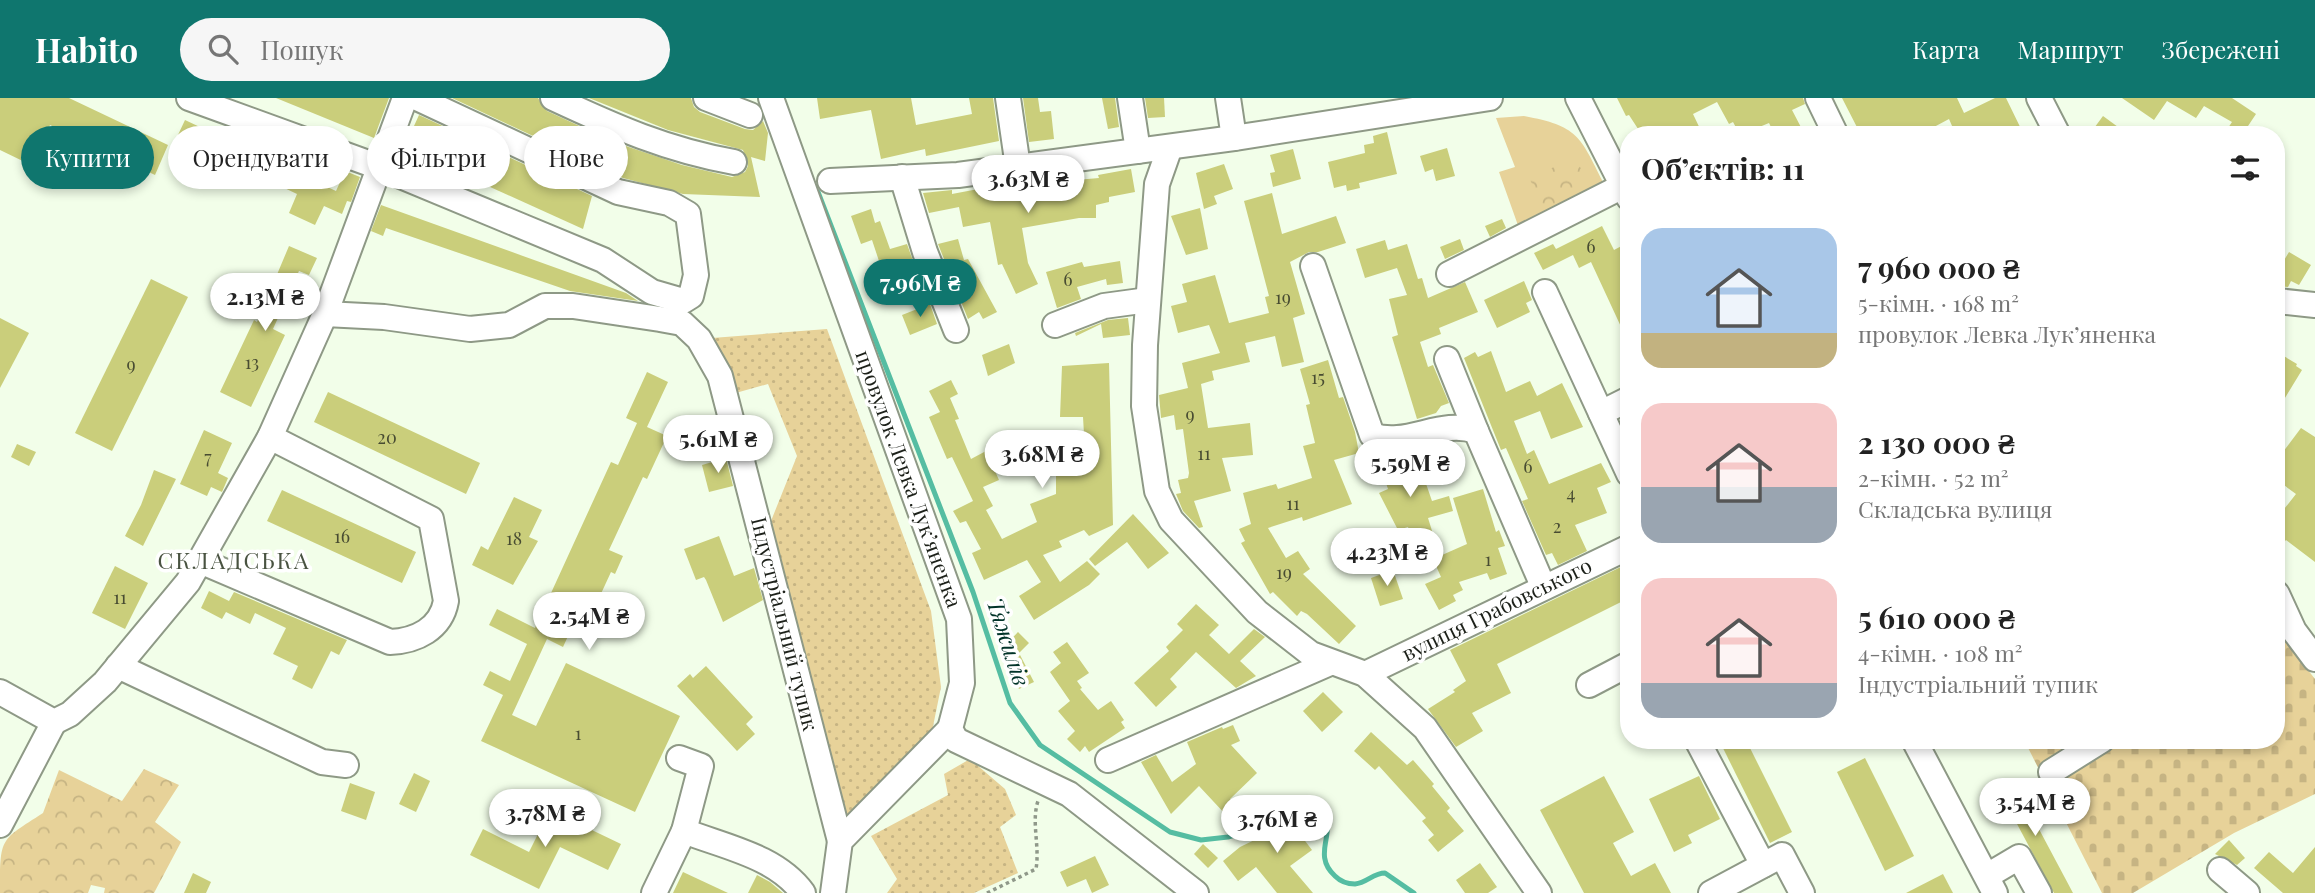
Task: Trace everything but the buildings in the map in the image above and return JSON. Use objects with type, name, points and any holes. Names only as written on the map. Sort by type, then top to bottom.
[{"type":"street","points":[[189,98],[367,163]]},
{"type":"street","points":[[394,126],[405,98]]},
{"type":"street","points":[[417,98],[477,126]]},
{"type":"street","points":[[554,98],[630,135],[683,153],[734,162]]},
{"type":"street","points":[[706,98],[750,115]]},
{"type":"street","name":"провулок Левка Лукʼяненка","points":[[771,98],[959,619],[962,683],[950,729]]},
{"type":"street","points":[[1008,98],[1018,167]]},
{"type":"street","points":[[1130,98],[1138,151]]},
{"type":"street","points":[[1228,98],[1234,138]]},
{"type":"street","points":[[830,180],[958,175],[1234,138],[1490,98]]},
{"type":"street","points":[[1578,98],[1620,180]]},
{"type":"street","points":[[1818,98],[1832,126]]},
{"type":"street","points":[[2039,98],[2053,126]]},
{"type":"street","points":[[432,189],[603,260],[652,292],[683,301],[691,296],[696,275],[688,214],[669,203],[618,192],[510,141]]},
{"type":"street","points":[[1170,147],[1157,184],[1148,300],[1144,406],[1149,453],[1157,491],[1171,520],[1257,612],[1311,654],[1365,674],[1426,728],[1539,893]]},
{"type":"street","points":[[902,177],[925,252],[956,330]]},
{"type":"street","points":[[0,824],[54,722],[70,714],[118,666],[188,582],[270,437],[296,385],[371,189]]},
{"type":"street","points":[[1449,274],[1620,195]]},
{"type":"street","points":[[1312,266],[1372,435],[1387,440],[1461,425],[1476,431]]},
{"type":"street","points":[[1545,292],[1620,454]]},
{"type":"street","points":[[1055,325],[1104,306],[1148,300]]},
{"type":"street","points":[[2285,302],[2315,305]]},
{"type":"street","name":"Індустріальний тупик","points":[[325,314],[384,317],[470,329],[509,325],[545,306],[573,306],[682,323],[699,339],[720,376],[840,841]]},
{"type":"street","points":[[1447,359],[1543,586]]},
{"type":"street","points":[[1601,412],[1620,403]]},
{"type":"street","points":[[200,561],[390,642],[412,641],[443,615],[446,601],[431,519],[270,437]]},
{"type":"street","name":"вулиця Грабовського","points":[[1365,674],[1620,551]]},
{"type":"street","points":[[2285,636],[2315,659]]},
{"type":"street","points":[[1108,760],[1330,663]]},
{"type":"street","points":[[118,666],[322,762],[346,765]]},
{"type":"street","points":[[1589,685],[1620,669]]},
{"type":"street","points":[[0,692],[54,722]]},
{"type":"street","points":[[833,893],[840,841],[950,729],[956,740],[1069,794],[1196,893]]},
{"type":"street","points":[[1702,749],[1763,865]]},
{"type":"street","points":[[1918,749],[1991,885],[2020,857],[2039,893]]},
{"type":"street","points":[[2052,772],[2088,749]]},
{"type":"street","points":[[654,893],[684,831],[701,766],[679,758]]},
{"type":"street","points":[[684,831],[763,860],[792,878],[803,893]]},
{"type":"street","points":[[1711,893],[1783,855],[1802,893]]},
{"type":"street","points":[[2220,870],[2247,893]]},
{"type":"path","points":[[988,893],[1037,869],[1039,853],[1035,811],[1038,800],[1069,794]]},
{"type":"green space","points":[[1524,116],[1556,124],[1575,136],[1589,154],[1603,182],[1603,188],[1520,231],[1499,172],[1515,167],[1496,118]]},
{"type":"green space","points":[[1574,156],[1591,187],[1547,212],[1530,180]]},
{"type":"green space","points":[[827,329],[931,611],[941,687],[928,751],[840,841],[763,541],[797,456],[768,384],[725,396],[699,339]]},
{"type":"green space","points":[[2285,636],[2315,679],[2315,794],[2234,833],[2133,893],[2102,893],[2029,749],[2285,749]]},
{"type":"green space","points":[[970,759],[1005,789],[1016,815],[1000,827],[1018,873],[974,893],[887,893],[897,879],[871,836],[948,795],[944,774]]},
{"type":"green space","points":[[144,769],[179,785],[155,822],[181,842],[154,893],[104,893],[105,888],[91,885],[88,893],[0,893],[1,860],[5,842],[18,829],[43,813],[59,770],[122,801]]},
{"type":"waterway","name":"Тяжилів","points":[[818,192],[973,592],[1010,703],[1040,745],[1170,832],[1201,840],[1228,837],[1261,827],[1285,809],[1310,803],[1322,812],[1327,821],[1325,860],[1337,878],[1355,884],[1385,873],[1414,893]]},
{"type":"district","name":"СКЛАДСЬКА","points":[[234,561]]}]
